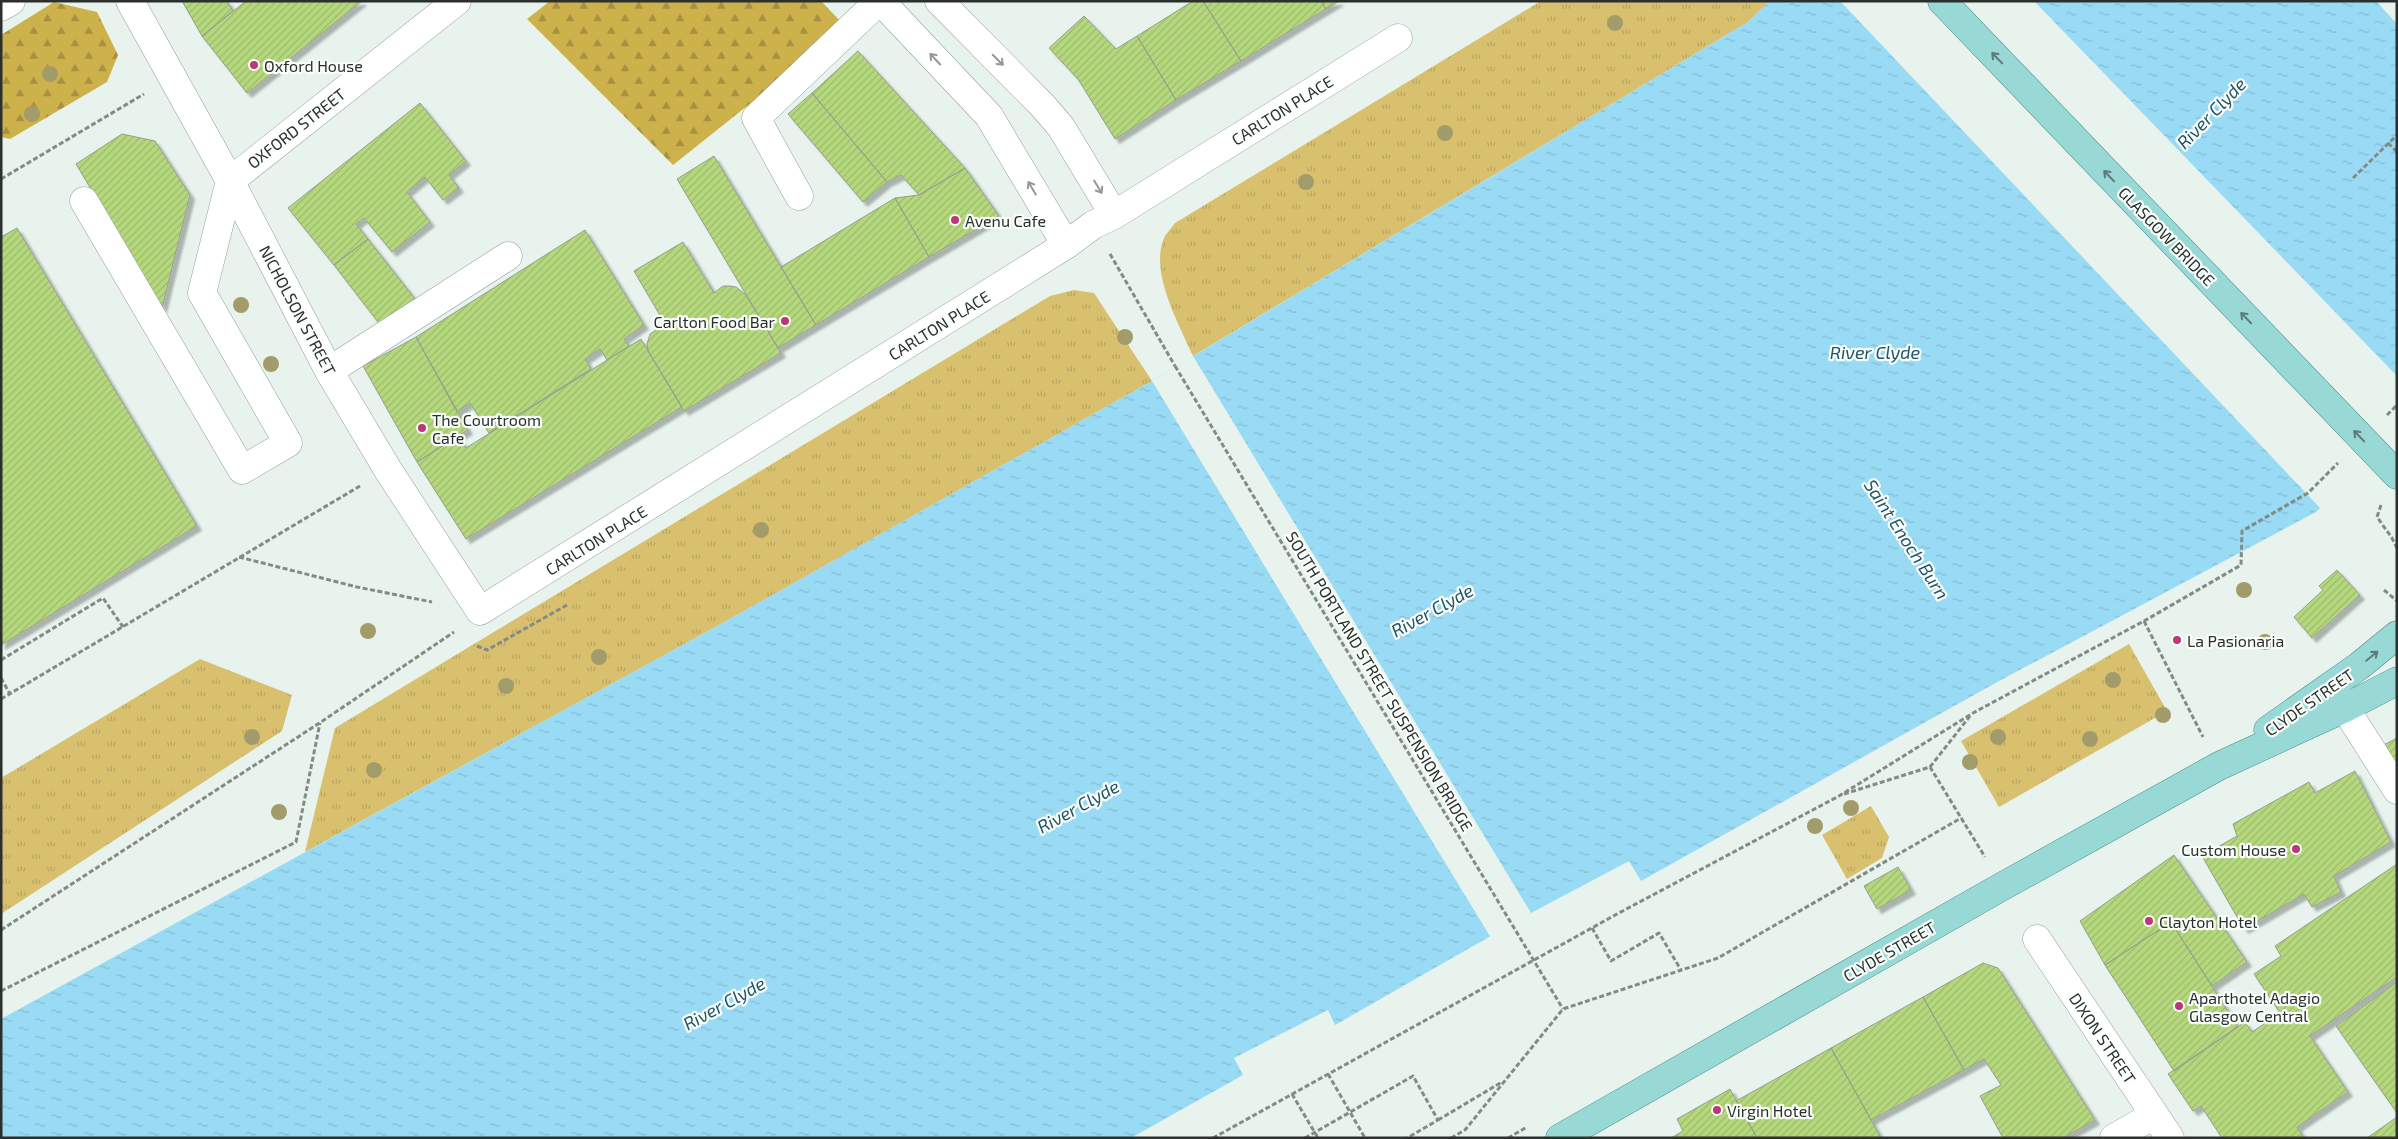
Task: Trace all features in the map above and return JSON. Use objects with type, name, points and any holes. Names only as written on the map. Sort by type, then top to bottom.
[{"type":"main road","name":"GLASGOW BRIDGE","points":[[1942,1],[2394,473]]},
{"type":"main road","name":"CLYDE STREET","points":[[2219,766],[2359,666],[2397,635]]},
{"type":"main road","name":"CLYDE STREET","points":[[1560,1138],[2003,886],[2219,766],[2345,708],[2397,681]]},
{"type":"street","points":[[1,7],[11,1]]},
{"type":"street","name":"NICHOLSON STREET","points":[[130,1],[230,181],[329,371],[388,470],[480,612]]},
{"type":"street","name":"OXFORD STREET","points":[[230,181],[457,1]]},
{"type":"street","points":[[799,196],[756,118],[879,1]]},
{"type":"street","points":[[883,1],[889,10],[989,116],[1066,245]]},
{"type":"street","points":[[938,1],[1043,106],[1061,127],[1104,220]]},
{"type":"street","name":"CARLTON PLACE","points":[[480,612],[1104,220],[1398,38]]},
{"type":"street","points":[[84,201],[242,470],[288,443],[202,294],[230,181]]},
{"type":"street","points":[[329,371],[508,256]]},
{"type":"street","points":[[2345,708],[2397,790]]},
{"type":"street","name":"DIXON STREET","points":[[2037,939],[2170,1138]]},
{"type":"street","points":[[2114,1138],[2154,1115]]},
{"type":"path","points":[[1,179],[172,77]]},
{"type":"path","points":[[2353,178],[2397,135]]},
{"type":"path","points":[[2388,143],[2397,152]]},
{"type":"path","name":"SOUTH PORTLAND STREET SUSPENSION BRIDGE","points":[[1104,220],[1175,366],[1563,1009]]},
{"type":"path","points":[[2383,418],[2397,404]]},
{"type":"path","points":[[1213,1138],[1592,928],[1839,796],[1973,713],[2144,622],[2241,565],[2242,532],[2308,493],[2342,459]]},
{"type":"path","points":[[1,699],[388,470]]},
{"type":"path","points":[[2394,473],[2378,517],[2397,548]]},
{"type":"path","points":[[239,557],[357,587],[480,612]]},
{"type":"path","points":[[2384,590],[2397,601]]},
{"type":"path","points":[[1,660],[103,598],[123,627]]},
{"type":"path","points":[[1,930],[320,722],[480,612]]},
{"type":"path","points":[[2144,622],[2205,741]]},
{"type":"path","points":[[1,678],[10,694]]},
{"type":"path","points":[[1839,796],[1930,767],[1973,713]]},
{"type":"path","points":[[1,991],[296,842],[320,722]]},
{"type":"path","points":[[1930,767],[2003,886]]},
{"type":"path","points":[[1450,1138],[1464,1130],[1563,1009],[1718,958],[1961,818]]},
{"type":"path","points":[[1592,928],[1611,961],[1660,933],[1681,970]]},
{"type":"path","points":[[1328,1074],[1365,1138]]},
{"type":"path","points":[[1305,1138],[1413,1076],[1438,1120]]},
{"type":"path","points":[[1407,1138],[1504,1081]]},
{"type":"path","points":[[1292,1094],[1318,1138]]},
{"type":"green space","points":[[550,1],[821,1],[846,27],[673,165],[527,19]]},
{"type":"green space","points":[[1541,1],[1770,1],[1748,22],[1193,356],[1167,297],[1160,265],[1161,250],[1165,236],[1175,223]]},
{"type":"green space","points":[[54,2],[97,12],[118,55],[107,82],[10,139],[1,137],[1,35]]},
{"type":"green space","points":[[1074,290],[1094,293],[1152,381],[721,624],[305,852],[335,728],[1050,296]]},
{"type":"green space","points":[[2129,644],[2167,711],[1999,807],[1961,741]]},
{"type":"green space","points":[[200,659],[292,695],[282,731],[1,914],[1,778]]},
{"type":"green space","points":[[1871,806],[1889,837],[1882,858],[1847,879],[1822,835]]},
{"type":"water","name":"River Clyde","points":[[1770,1],[2397,1],[2397,435],[2316,512],[1999,681],[1641,881],[1629,861],[1531,913],[1335,1025],[1328,1010],[1234,1058],[1243,1075],[1131,1138],[1,1138],[1,1019],[721,624],[1152,381],[1748,22]]},
{"type":"pier","points":[[1840,1],[2034,1],[2397,376],[2397,438],[2322,510]]},
{"type":"pier","points":[[2376,1],[2397,1],[2397,24]]},
{"type":"pier","points":[[1193,356],[1531,913],[1491,938],[1152,381]]},
{"type":"building","points":[[182,1],[227,1],[233,11],[202,36]]},
{"type":"building","name":"Oxford House","points":[[246,1],[362,1],[247,93],[202,36]]},
{"type":"building","points":[[1193,1],[1203,1],[1241,61],[1176,100],[1137,36]]},
{"type":"building","points":[[1203,1],[1321,1],[1326,9],[1241,61]]},
{"type":"building","points":[[1321,1],[1339,1],[1326,9]]},
{"type":"building","points":[[1084,16],[1116,49],[1137,36],[1176,100],[1115,139],[1078,79],[1049,48]]},
{"type":"building","points":[[858,51],[965,168],[919,195],[901,175],[887,182],[812,93]]},
{"type":"building","points":[[812,93],[887,182],[863,202],[788,114]]},
{"type":"building","points":[[420,103],[466,161],[449,175],[459,188],[443,200],[425,177],[407,192],[430,222],[392,252],[364,218],[356,224],[368,239],[334,265],[288,208]]},
{"type":"building","points":[[122,134],[155,141],[190,195],[162,308],[76,164]]},
{"type":"building","points":[[714,156],[816,325],[778,348],[677,179]]},
{"type":"building","points":[[965,168],[999,216],[929,257],[895,198],[919,195]]},
{"type":"building","points":[[895,198],[929,257],[816,325],[781,267]]},
{"type":"building","points":[[17,228],[197,526],[1,645],[1,237]]},
{"type":"building","points":[[585,230],[644,325],[624,339],[629,346],[607,360],[600,349],[585,359],[591,369],[489,433],[470,403],[457,412],[416,337]]},
{"type":"building","points":[[368,239],[415,299],[381,326],[334,265]]},
{"type":"building","points":[[683,242],[714,293],[723,286],[730,286],[736,287],[746,295],[781,353],[684,411],[648,351],[647,344],[650,334],[665,324],[634,271]]},
{"type":"building","points":[[416,337],[468,430],[417,462],[363,366]]},
{"type":"building","points":[[641,339],[682,407],[466,539],[417,462],[458,436],[466,448]]},
{"type":"building","points":[[2337,570],[2360,595],[2312,638],[2294,617],[2323,590],[2319,586]]},
{"type":"building","points":[[2397,738],[2397,774],[2380,747]]},
{"type":"building","name":"Custom House","points":[[2355,771],[2391,842],[2334,876],[2341,892],[2312,907],[2304,894],[2244,929],[2202,856],[2237,836],[2233,824],[2309,782],[2315,793]]},
{"type":"building","name":"Clayton Hotel","points":[[2174,855],[2247,962],[2212,986],[2171,922],[2105,965],[2080,921]]},
{"type":"building","points":[[2397,864],[2397,977],[2310,1036],[2348,1092],[2297,1127],[2304,1138],[2222,1138],[2201,1106],[2193,1111],[2168,1074],[2245,1022],[2252,1032],[2280,1013],[2254,974],[2281,956],[2275,946]]},
{"type":"building","points":[[1898,867],[1911,890],[1877,909],[1864,886]]},
{"type":"building","name":"Aparthotel Adagio Glasgow Central","points":[[2171,922],[2238,1027],[2174,1071],[2105,965]]},
{"type":"building","points":[[1983,963],[1998,968],[2095,1120],[2063,1138],[2003,1138],[1980,1096],[2001,1085],[1984,1059],[1964,1070],[1923,997]]},
{"type":"building","points":[[2397,982],[2397,1113],[2336,1026]]},
{"type":"building","points":[[1923,997],[1964,1070],[1871,1120],[1831,1048]]},
{"type":"building","points":[[1831,1048],[1881,1138],[1757,1138],[1736,1101]]},
{"type":"building","name":"Virgin Hotel","points":[[1730,1089],[1757,1138],[1671,1138],[1683,1131],[1677,1119]]},
{"type":"building","points":[[2397,1117],[2397,1138],[2367,1138]]},
{"type":"place","name":"Oxford House","points":[[254,65]]},
{"type":"place","name":"Avenu Cafe","points":[[955,220]]},
{"type":"place","name":"Carlton Food Bar","points":[[785,321]]},
{"type":"place","name":"The Courtroom Cafe","points":[[422,428]]},
{"type":"place","name":"La Pasionaria","points":[[2177,640]]},
{"type":"place","name":"Custom House","points":[[2296,849]]},
{"type":"place","name":"Clayton Hotel","points":[[2149,921]]},
{"type":"place","name":"Aparthotel Adagio Glasgow Central","points":[[2179,1006]]},
{"type":"place","name":"Virgin Hotel","points":[[1717,1110]]},
{"type":"water label","name":"Saint Enoch Burn","points":[[1907,539]]}]
